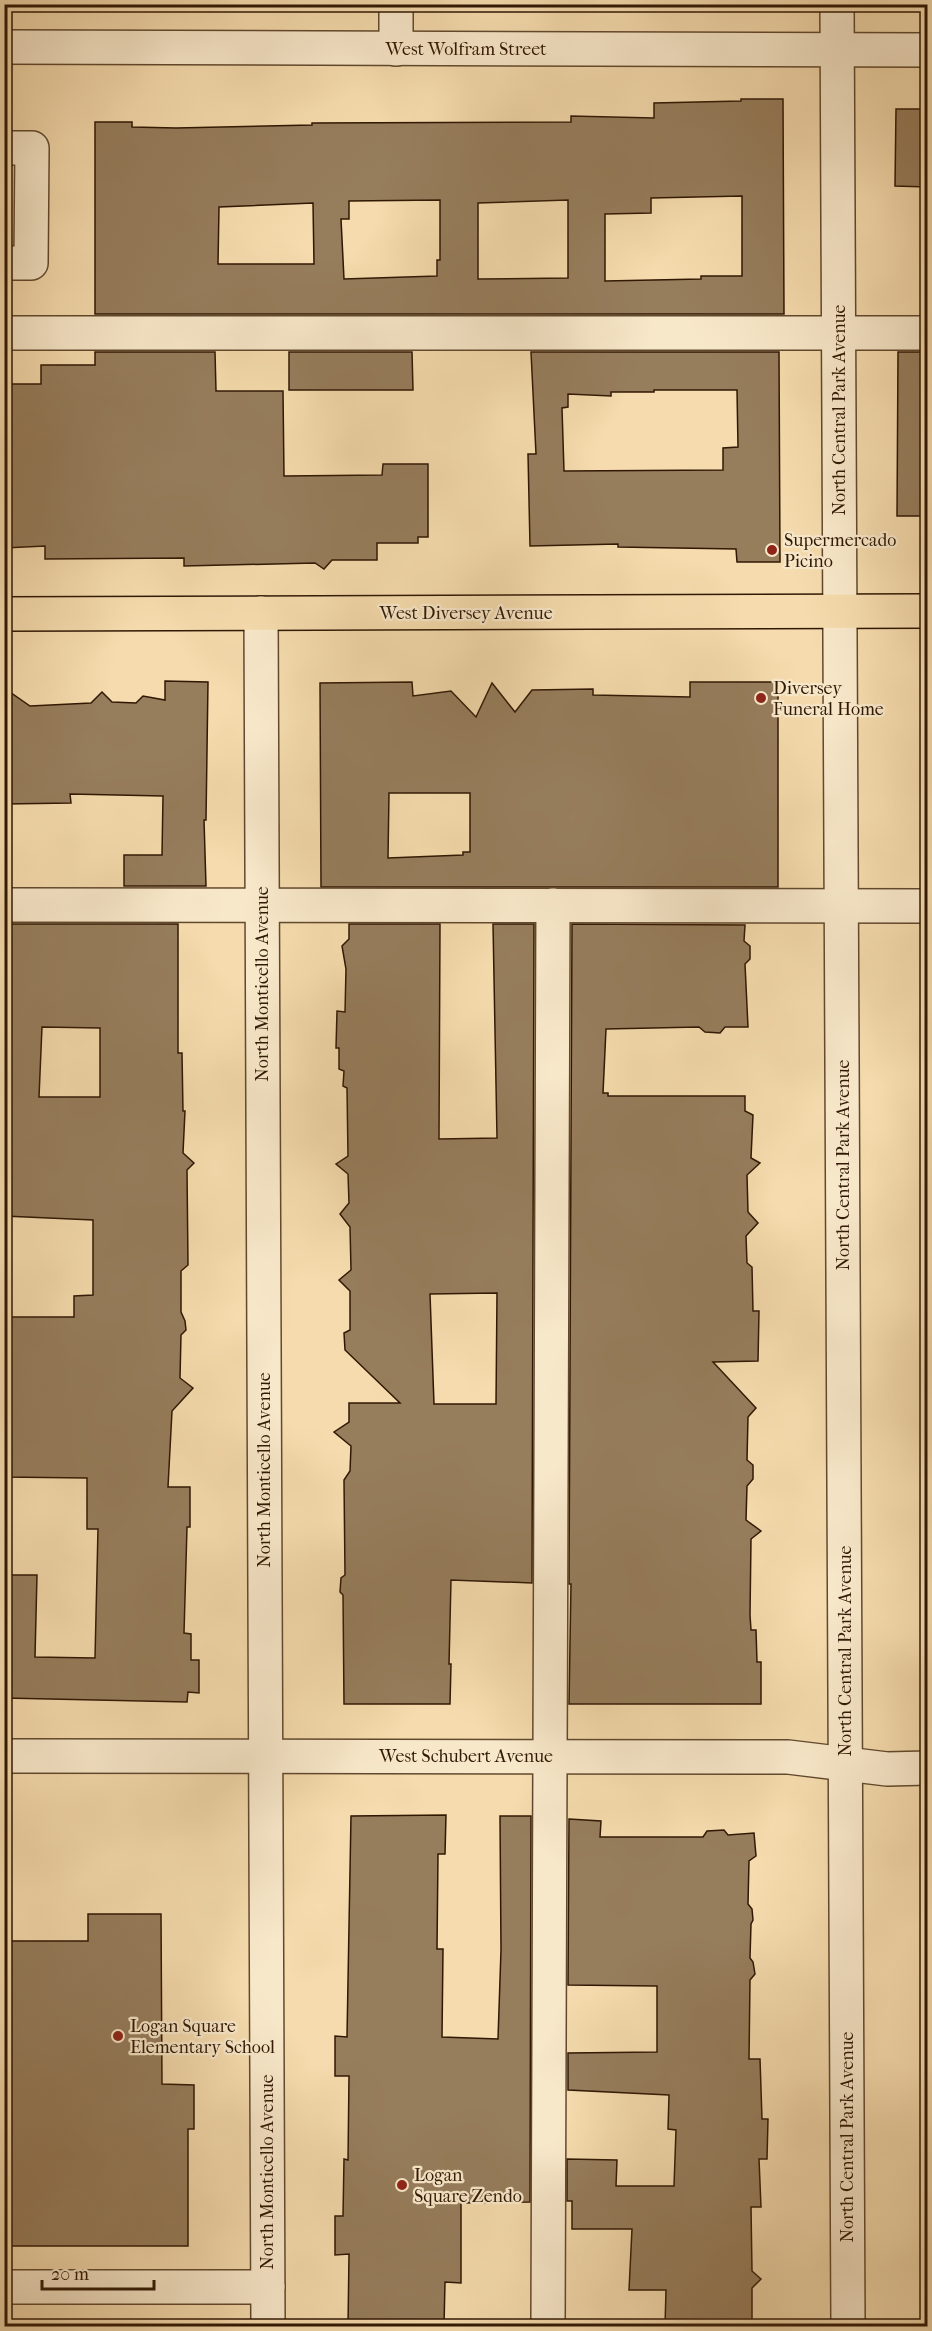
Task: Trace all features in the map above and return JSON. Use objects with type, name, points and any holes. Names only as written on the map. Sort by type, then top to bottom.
[{"type":"main road","name":"West Diversey Avenue","points":[[4,614],[927,611]]},
{"type":"street","points":[[396,4],[396,49]]},
{"type":"street","name":"North Central Park Avenue","points":[[837,4],[848,2326]]},
{"type":"street","name":"West Wolfram Street","points":[[4,47],[927,50]]},
{"type":"street","points":[[4,148],[32,148],[31,263],[4,262]]},
{"type":"street","points":[[4,333],[927,333]]},
{"type":"street","name":"North Monticello Avenue","points":[[261,613],[268,2326]]},
{"type":"street","points":[[4,905],[927,906]]},
{"type":"street","points":[[548,2326],[553,905]]},
{"type":"street","name":"West Schubert Avenue","points":[[4,1756],[788,1757],[887,1768],[927,1768]]},
{"type":"street","points":[[4,2287],[268,2287]]},
{"type":"building","points":[[741,99],[783,99],[784,314],[95,314],[95,122],[132,122],[132,127],[176,128],[312,125],[312,123],[571,122],[571,116],[654,118],[654,103],[741,101]],"holes":[[[742,196],[742,276],[605,281],[605,214],[651,213],[651,198]],[[440,200],[440,260],[437,260],[437,276],[344,279],[341,219],[349,219],[349,201]],[[568,200],[568,278],[478,279],[478,203]],[[313,203],[314,264],[218,264],[219,207]]]},
{"type":"building","points":[[896,109],[927,109],[927,187],[895,186]]},
{"type":"building","points":[[95,352],[215,352],[216,391],[283,391],[284,476],[382,475],[383,464],[428,464],[428,537],[418,537],[418,543],[377,543],[377,560],[332,560],[324,569],[315,563],[184,566],[184,558],[45,559],[45,546],[4,548],[4,384],[41,384],[41,365],[95,365]]},
{"type":"building","points":[[289,352],[412,352],[413,390],[289,390]]},
{"type":"building","points":[[531,352],[779,352],[780,562],[737,562],[736,549],[618,547],[618,544],[530,546],[528,454],[536,454]],"holes":[[[737,390],[738,447],[723,448],[723,470],[564,471],[562,408],[568,407],[568,394],[611,396],[611,392]]]},
{"type":"building","points":[[898,352],[927,352],[927,516],[897,516]]},
{"type":"building","points":[[165,681],[208,682],[206,820],[204,820],[206,886],[124,886],[124,855],[162,855],[163,796],[70,794],[71,803],[4,804],[4,688],[30,706],[91,703],[102,692],[112,702],[136,703],[143,696],[165,700]]},
{"type":"building","points":[[412,682],[413,696],[451,691],[476,717],[492,683],[515,712],[532,690],[593,689],[593,695],[690,697],[690,682],[778,682],[778,887],[321,887],[320,683]],"holes":[[[389,793],[470,793],[470,852],[463,852],[463,855],[388,858]]]},
{"type":"building","points":[[4,924],[178,924],[178,1053],[182,1053],[183,1111],[185,1111],[183,1153],[194,1163],[187,1170],[188,1265],[181,1271],[181,1312],[186,1330],[181,1335],[180,1378],[193,1388],[172,1411],[168,1487],[190,1487],[184,1633],[191,1634],[191,1660],[199,1660],[199,1693],[188,1692],[187,1702],[4,1698],[4,1575],[37,1575],[35,1657],[95,1658],[98,1529],[87,1529],[87,1478],[4,1477],[4,1317],[74,1317],[74,1296],[93,1295],[93,1220],[4,1216]],"holes":[[[42,1027],[100,1028],[100,1097],[39,1097]]]},
{"type":"building","points":[[349,924],[440,924],[439,1139],[497,1138],[493,924],[534,924],[532,1583],[451,1580],[450,1704],[344,1704],[343,1595],[340,1592],[341,1578],[345,1575],[344,1480],[350,1471],[351,1446],[334,1432],[349,1422],[349,1403],[400,1403],[345,1350],[344,1333],[350,1330],[350,1291],[339,1280],[351,1270],[350,1227],[340,1214],[349,1203],[348,1174],[336,1164],[348,1156],[347,1088],[343,1086],[344,1071],[339,1069],[339,1048],[336,1048],[337,1011],[345,1012],[346,969],[342,946],[349,939]],"holes":[[[497,1293],[496,1404],[434,1404],[430,1294]]]},
{"type":"building","points":[[572,924],[745,925],[744,941],[750,946],[750,959],[745,964],[748,1027],[725,1027],[720,1033],[705,1032],[699,1027],[606,1029],[603,1093],[608,1093],[608,1096],[745,1096],[745,1111],[753,1115],[751,1158],[760,1163],[747,1175],[748,1212],[758,1223],[746,1236],[747,1263],[752,1267],[753,1311],[759,1311],[758,1361],[713,1362],[756,1408],[748,1417],[747,1460],[753,1465],[753,1479],[747,1486],[746,1520],[761,1531],[751,1539],[750,1615],[751,1630],[756,1630],[757,1662],[761,1662],[761,1704],[569,1704]]},
{"type":"building","points":[[446,1815],[445,1854],[438,1854],[437,1949],[443,1949],[442,2037],[498,2039],[501,1950],[500,1816],[531,1816],[530,2202],[461,2203],[461,2283],[445,2282],[444,2326],[348,2326],[349,2254],[335,2255],[335,2216],[343,2216],[344,2159],[348,2160],[349,2076],[335,2076],[335,2036],[347,2037],[351,1816]]},
{"type":"building","points":[[569,1819],[601,1821],[600,1837],[703,1837],[707,1831],[724,1830],[728,1835],[754,1833],[756,1856],[749,1861],[748,1904],[752,1909],[750,1958],[755,1974],[750,1980],[749,2059],[760,2059],[762,2119],[768,2119],[767,2159],[759,2159],[761,2207],[751,2207],[752,2271],[761,2279],[752,2288],[752,2326],[665,2326],[666,2290],[629,2290],[632,2229],[572,2229],[572,2201],[567,2201],[567,2159],[617,2160],[616,2186],[674,2186],[676,2130],[668,2129],[669,2095],[568,2090],[568,2053],[657,2052],[657,1986],[568,1985]]},
{"type":"building","points":[[88,1914],[161,1914],[162,2084],[194,2085],[194,2129],[188,2129],[188,2246],[4,2246],[4,1941],[88,1941]]},
{"type":"place","name":"Supermercado Picino","points":[[772,550]]},
{"type":"place","name":"Diversey Funeral Home","points":[[761,698]]},
{"type":"place","name":"Logan Square Elementary School","points":[[118,2036]]},
{"type":"place","name":"Logan Square Zendo","points":[[402,2185]]}]
